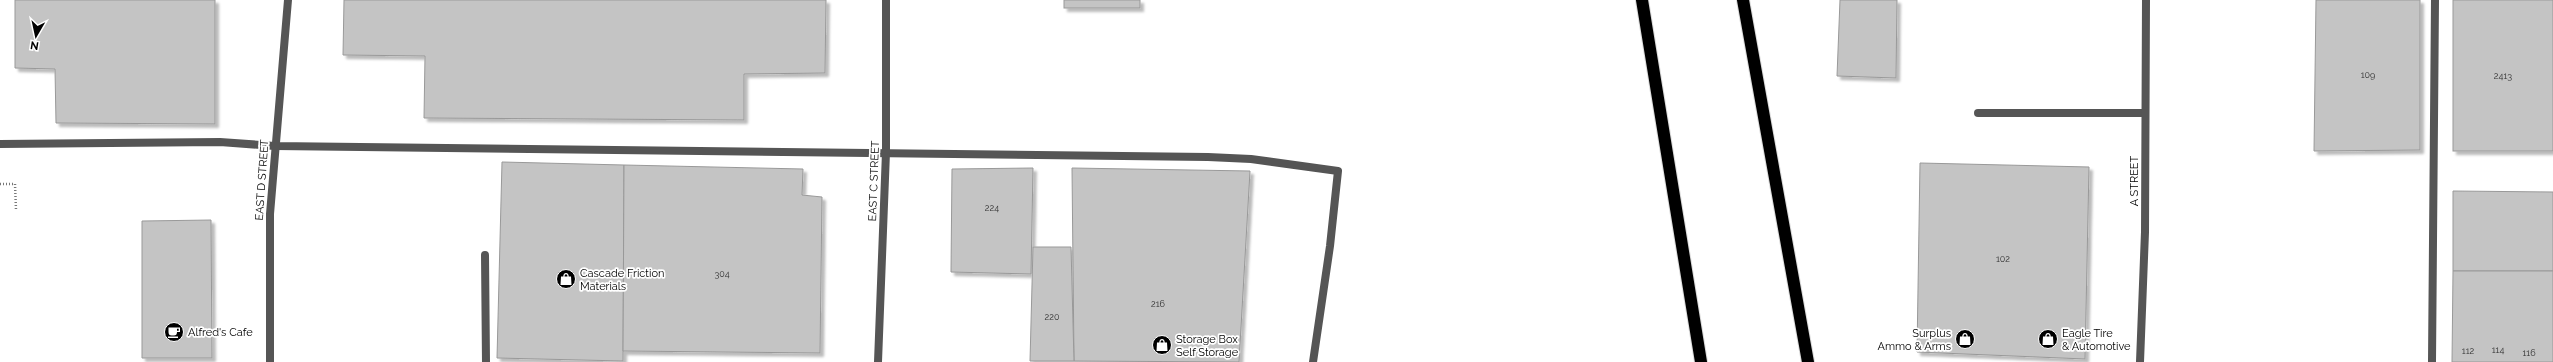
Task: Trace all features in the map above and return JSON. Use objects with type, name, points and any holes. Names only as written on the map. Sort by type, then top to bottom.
[{"type":"highway","points":[[1642,0],[1701,362]]},
{"type":"highway","points":[[1743,0],[1808,362]]},
{"type":"street","name":"EAST D STREET","points":[[270,362],[270,214],[275,146],[283,82],[288,0]]},
{"type":"street","name":"EAST C STREET","points":[[878,362],[886,152],[886,0]]},
{"type":"street","name":"A STREET","points":[[2140,362],[2145,232],[2146,0]]},
{"type":"street","points":[[2432,362],[2435,0]]},
{"type":"street","points":[[1978,113],[2145,113]]},
{"type":"street","points":[[0,144],[220,142],[275,146],[1208,156],[1251,159],[1338,171],[1329,253],[1312,362]]},
{"type":"street","points":[[485,255],[486,362]]},
{"type":"path","points":[[0,184],[15,184],[16,210]]},
{"type":"building","points":[[15,0],[215,0],[215,124],[56,123],[55,69],[15,68]]},
{"type":"building","points":[[344,0],[826,0],[825,73],[744,74],[744,120],[424,118],[425,56],[343,55]]},
{"type":"building","points":[[1064,0],[1140,0],[1140,8],[1064,8]]},
{"type":"building","points":[[1840,0],[1897,0],[1896,78],[1837,76]]},
{"type":"building","points":[[2316,0],[2420,0],[2420,150],[2314,151]]},
{"type":"building","points":[[2453,0],[2553,0],[2553,151],[2453,151]]},
{"type":"building","points":[[502,162],[624,165],[623,361],[497,358]]},
{"type":"building","points":[[1920,163],[2089,167],[2085,359],[1917,352]]},
{"type":"building","points":[[624,165],[803,169],[802,195],[822,197],[820,353],[623,351]]},
{"type":"building","points":[[1033,168],[1031,274],[951,272],[952,169]]},
{"type":"building","points":[[1072,168],[1250,171],[1239,362],[1074,361]]},
{"type":"building","points":[[2453,191],[2553,192],[2553,271],[2453,271]]},
{"type":"building","points":[[211,220],[212,358],[142,358],[142,221]]},
{"type":"building","points":[[1033,247],[1071,247],[1074,361],[1030,361]]},
{"type":"building","points":[[2453,271],[2553,271],[2553,362],[2452,362]]},
{"type":"place","name":"Cascade Friction Materials","points":[[566,279]]},
{"type":"place","name":"Alfred's Cafe","points":[[174,332]]},
{"type":"place","name":"Surplus Ammo & Arms","points":[[1965,339]]},
{"type":"place","name":"Eagle Tire & Automotive","points":[[2048,339]]},
{"type":"place","name":"Storage Box Self Storage","points":[[1162,345]]}]
